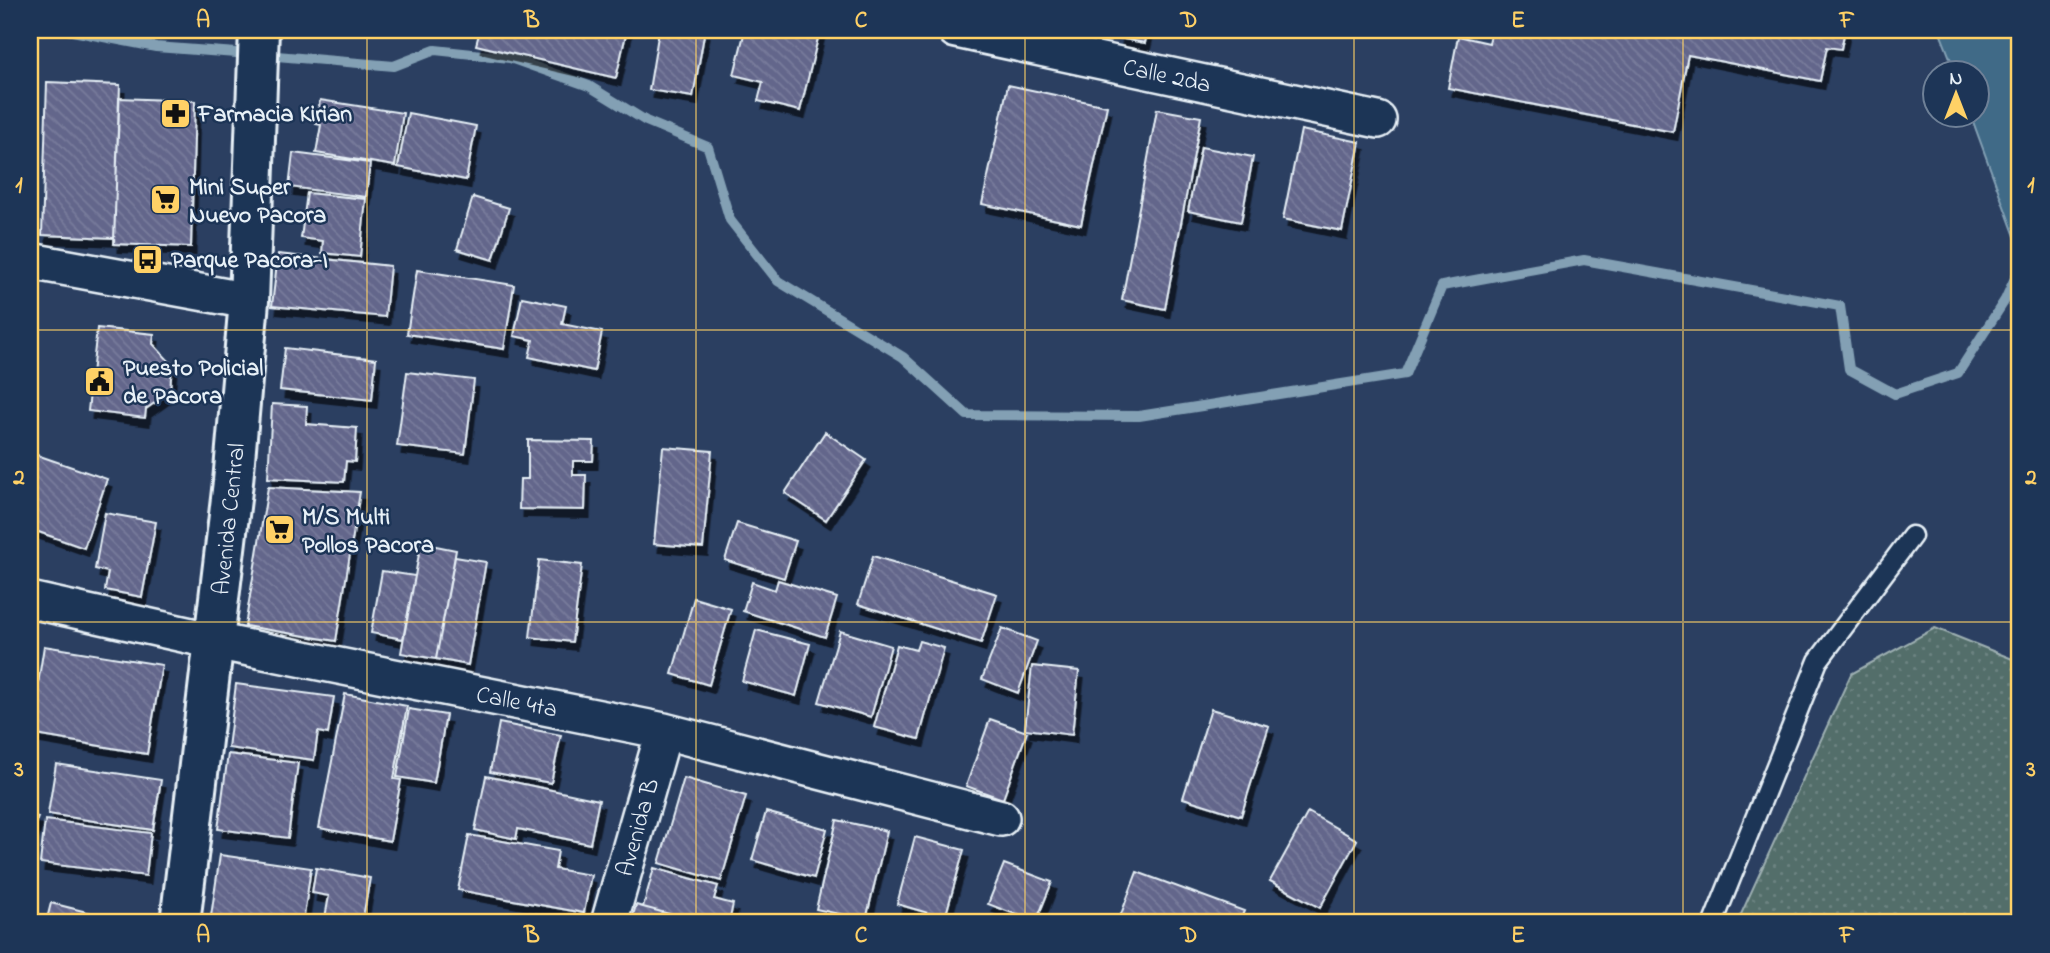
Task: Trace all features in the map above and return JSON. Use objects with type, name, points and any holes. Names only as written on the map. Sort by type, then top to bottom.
[{"type":"street","name":"Calle 2da","points":[[956,30],[1378,120]]},
{"type":"street","name":"Avenida Central","points":[[180,923],[233,482],[249,301],[258,35]]},
{"type":"street","points":[[30,261],[249,301]]},
{"type":"street","name":"Calle 4ta","points":[[30,600],[214,641],[664,731],[1001,818]]},
{"type":"street","name":"Avenida B","points":[[609,923],[664,731]]},
{"type":"lane","points":[[1713,923],[1818,661],[1912,536]]},
{"type":"green space","points":[[1935,628],[2020,662],[2020,923],[1737,923],[1851,674]]},
{"type":"water","points":[[1939,30],[2020,30],[2020,250],[1976,130],[1990,130],[1990,60],[1951,60]]},
{"type":"building","points":[[480,30],[627,30],[616,78],[476,45]]},
{"type":"building","points":[[659,30],[705,30],[693,97],[649,90]]},
{"type":"building","points":[[745,30],[820,30],[800,111],[758,101],[763,82],[734,75]]},
{"type":"building","points":[[1119,30],[1148,30],[1145,43],[1118,38]]},
{"type":"building","points":[[1492,30],[1668,30],[1691,35],[1692,30],[1845,30],[1841,49],[1827,47],[1820,81],[1688,55],[1673,132],[1448,88],[1458,36],[1489,43]]},
{"type":"building","points":[[47,82],[120,85],[114,238],[42,235]]},
{"type":"building","points":[[1008,85],[1107,106],[1081,225],[982,204]]},
{"type":"building","points":[[119,98],[195,101],[191,247],[114,244]]},
{"type":"building","points":[[320,100],[403,113],[395,166],[316,153],[321,125],[316,124]]},
{"type":"building","points":[[1157,109],[1201,117],[1165,309],[1122,300]]},
{"type":"building","points":[[408,113],[476,126],[466,180],[398,167]]},
{"type":"building","points":[[1301,130],[1360,142],[1342,231],[1283,219]]},
{"type":"building","points":[[1201,147],[1253,157],[1241,222],[1188,211]]},
{"type":"building","points":[[293,153],[370,163],[366,197],[289,187]]},
{"type":"building","points":[[307,193],[366,199],[360,257],[322,253],[323,241],[301,238]]},
{"type":"building","points":[[473,197],[509,208],[493,260],[457,249]]},
{"type":"building","points":[[278,254],[390,266],[385,317],[272,306]]},
{"type":"building","points":[[417,270],[514,285],[504,349],[407,334]]},
{"type":"building","points":[[522,297],[566,306],[562,324],[602,332],[594,371],[529,357],[533,340],[514,336]]},
{"type":"building","points":[[97,328],[154,334],[153,344],[172,364],[170,392],[146,409],[145,418],[88,411]]},
{"type":"building","points":[[285,348],[376,359],[372,400],[280,390]]},
{"type":"building","points":[[407,372],[474,380],[465,454],[397,446]]},
{"type":"building","points":[[272,404],[307,406],[306,424],[357,428],[355,462],[346,461],[344,482],[268,478]]},
{"type":"building","points":[[825,432],[866,460],[826,520],[785,493]]},
{"type":"building","points":[[528,440],[594,441],[593,461],[573,461],[573,475],[586,475],[585,510],[519,509],[520,479],[528,479]]},
{"type":"building","points":[[663,447],[712,451],[703,548],[654,544]]},
{"type":"building","points":[[34,454],[107,479],[84,548],[30,529],[30,465]]},
{"type":"building","points":[[268,487],[360,492],[336,641],[245,626]]},
{"type":"building","points":[[105,513],[156,522],[142,597],[105,590],[108,572],[95,569]]},
{"type":"building","points":[[737,523],[796,541],[784,578],[725,560]]},
{"type":"building","points":[[421,543],[456,550],[436,659],[401,653]]},
{"type":"building","points":[[873,556],[997,594],[981,643],[858,604]]},
{"type":"building","points":[[455,557],[486,562],[468,665],[436,659]]},
{"type":"building","points":[[539,560],[582,565],[572,642],[530,637]]},
{"type":"building","points":[[382,571],[415,576],[403,639],[371,633]]},
{"type":"building","points":[[778,580],[837,598],[825,637],[743,611],[752,582],[775,590]]},
{"type":"building","points":[[694,598],[731,609],[709,685],[672,674]]},
{"type":"building","points":[[1002,628],[1037,641],[1018,693],[982,679]]},
{"type":"building","points":[[756,630],[810,644],[796,696],[742,681]]},
{"type":"building","points":[[840,631],[891,646],[871,717],[819,702]]},
{"type":"building","points":[[919,641],[944,648],[919,739],[874,727],[897,645],[916,650]]},
{"type":"building","points":[[44,646],[162,665],[147,754],[30,734]]},
{"type":"building","points":[[1032,666],[1079,671],[1072,735],[1025,729]]},
{"type":"building","points":[[236,684],[334,697],[328,734],[318,732],[314,760],[228,748]]},
{"type":"building","points":[[345,694],[407,706],[394,779],[401,780],[390,841],[319,828]]},
{"type":"building","points":[[409,709],[446,715],[434,783],[397,777]]},
{"type":"building","points":[[1211,709],[1269,726],[1241,816],[1183,798]]},
{"type":"building","points":[[990,719],[1027,732],[1003,799],[966,786]]},
{"type":"building","points":[[499,723],[561,735],[551,783],[490,772]]},
{"type":"building","points":[[228,754],[298,763],[288,838],[218,829]]},
{"type":"building","points":[[56,764],[161,780],[153,830],[48,814]]},
{"type":"building","points":[[486,776],[599,800],[590,844],[518,829],[516,839],[475,830]]},
{"type":"building","points":[[684,778],[746,796],[721,881],[659,863]]},
{"type":"building","points":[[766,812],[827,829],[814,878],[752,860]]},
{"type":"building","points":[[1308,812],[1357,840],[1320,908],[1270,881]]},
{"type":"building","points":[[30,815],[38,817],[30,842]]},
{"type":"building","points":[[45,820],[151,833],[146,876],[40,863]]},
{"type":"building","points":[[837,820],[887,831],[866,920],[816,909]]},
{"type":"building","points":[[469,835],[558,851],[555,869],[591,875],[584,913],[458,890]]},
{"type":"building","points":[[915,837],[964,850],[945,918],[897,904]]},
{"type":"building","points":[[220,855],[311,868],[303,923],[210,923]]},
{"type":"building","points":[[1004,864],[1052,882],[1036,922],[988,904]]},
{"type":"building","points":[[316,868],[370,878],[362,923],[324,923],[329,896],[312,893]]},
{"type":"building","points":[[654,868],[718,886],[714,899],[733,904],[729,923],[703,923],[643,907]]},
{"type":"building","points":[[1137,872],[1244,911],[1239,923],[1137,923],[1120,917]]},
{"type":"building","points":[[51,903],[131,923],[46,923]]},
{"type":"building","points":[[636,905],[643,907],[703,923],[631,923]]},
{"type":"waterway","points":[[67,30],[156,47],[250,54]]},
{"type":"waterway","points":[[265,55],[394,66],[435,50],[510,58],[589,86],[646,121],[708,147],[730,220],[778,281],[903,357],[967,415],[1139,416],[1405,374],[1442,286],[1584,260],[1840,306],[1849,369],[1895,394],[1958,373],[2005,300],[2020,267]]},
{"type":"place","name":"Farmacia Kirian","points":[[175,113]]},
{"type":"place","name":"Mini Super Nuevo Pacora","points":[[166,200]]},
{"type":"place","name":"Parque Pacora-I","points":[[148,259]]},
{"type":"place","name":"Puesto Policial de Pacora","points":[[100,381]]},
{"type":"place","name":"M/S Multi Pollos Pacora","points":[[279,530]]}]
